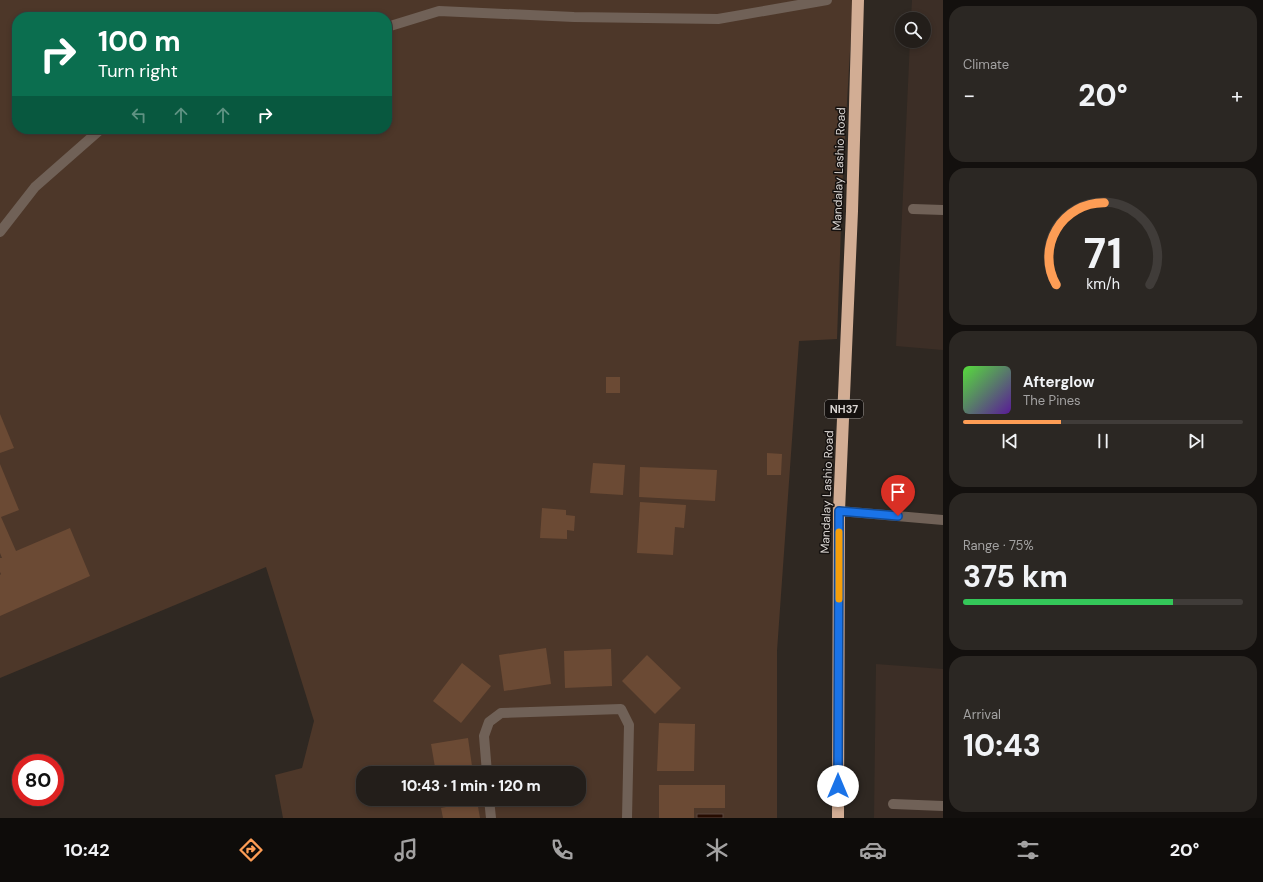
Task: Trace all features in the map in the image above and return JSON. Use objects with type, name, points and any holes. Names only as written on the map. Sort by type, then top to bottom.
[{"type":"highway","name":"Mandalay Lashio Road","points":[[838,818],[839,511],[852,211],[858,0]]},
{"type":"street","points":[[392,25],[439,11],[574,17],[718,19],[827,0]]},
{"type":"street","points":[[0,232],[36,187],[95,134]]},
{"type":"street","points":[[913,209],[943,210]]},
{"type":"street","points":[[839,511],[943,520]]},
{"type":"street","points":[[486,766],[484,736],[489,722],[501,713],[620,709],[629,725],[627,818]]},
{"type":"street","points":[[893,804],[943,806]]},
{"type":"street","points":[[490,806],[491,818]]},
{"type":"shaded area","points":[[0,0],[853,0],[843,170],[837,339],[799,341],[777,651],[777,818],[283,818],[275,775],[302,768],[314,721],[266,567],[0,678]]},
{"type":"shaded area","points":[[912,0],[943,0],[943,350],[896,346],[910,48],[931,48],[931,12],[911,12]]},
{"type":"shaded area","points":[[876,664],[943,669],[943,818],[874,818]]},
{"type":"shaded area","points":[[697,814],[723,814],[723,818],[697,818]]},
{"type":"building","points":[[606,377],[620,377],[620,393],[606,393]]},
{"type":"building","points":[[0,414],[14,448],[0,453]]},
{"type":"building","points":[[767,453],[782,454],[781,475],[767,475]]},
{"type":"building","points":[[593,463],[625,465],[623,495],[590,493]]},
{"type":"building","points":[[0,464],[19,510],[1,517],[16,551],[70,528],[90,576],[0,616],[0,558],[2,558],[0,553]]},
{"type":"building","points":[[640,467],[717,470],[715,501],[639,497]]},
{"type":"building","points":[[640,502],[686,505],[684,528],[675,527],[673,555],[637,553]]},
{"type":"building","points":[[542,508],[566,510],[566,515],[575,516],[574,531],[567,530],[567,539],[540,538]]},
{"type":"building","points":[[546,648],[551,684],[504,691],[499,655]]},
{"type":"building","points":[[611,649],[612,686],[565,688],[564,651]]},
{"type":"building","points":[[647,655],[681,688],[655,714],[622,681]]},
{"type":"building","points":[[462,663],[491,686],[461,723],[433,701]]},
{"type":"building","points":[[659,723],[695,724],[694,771],[657,771]]},
{"type":"building","points":[[468,738],[472,766],[435,766],[431,744]]},
{"type":"building","points":[[659,785],[725,785],[725,808],[694,808],[694,818],[659,818]]},
{"type":"building","points":[[451,806],[478,806],[480,818],[443,818],[441,808]]},
{"type":"slow traffic","points":[[839,532],[839,599]]},
{"type":"route","points":[[838,786],[839,511],[898,516]]}]
